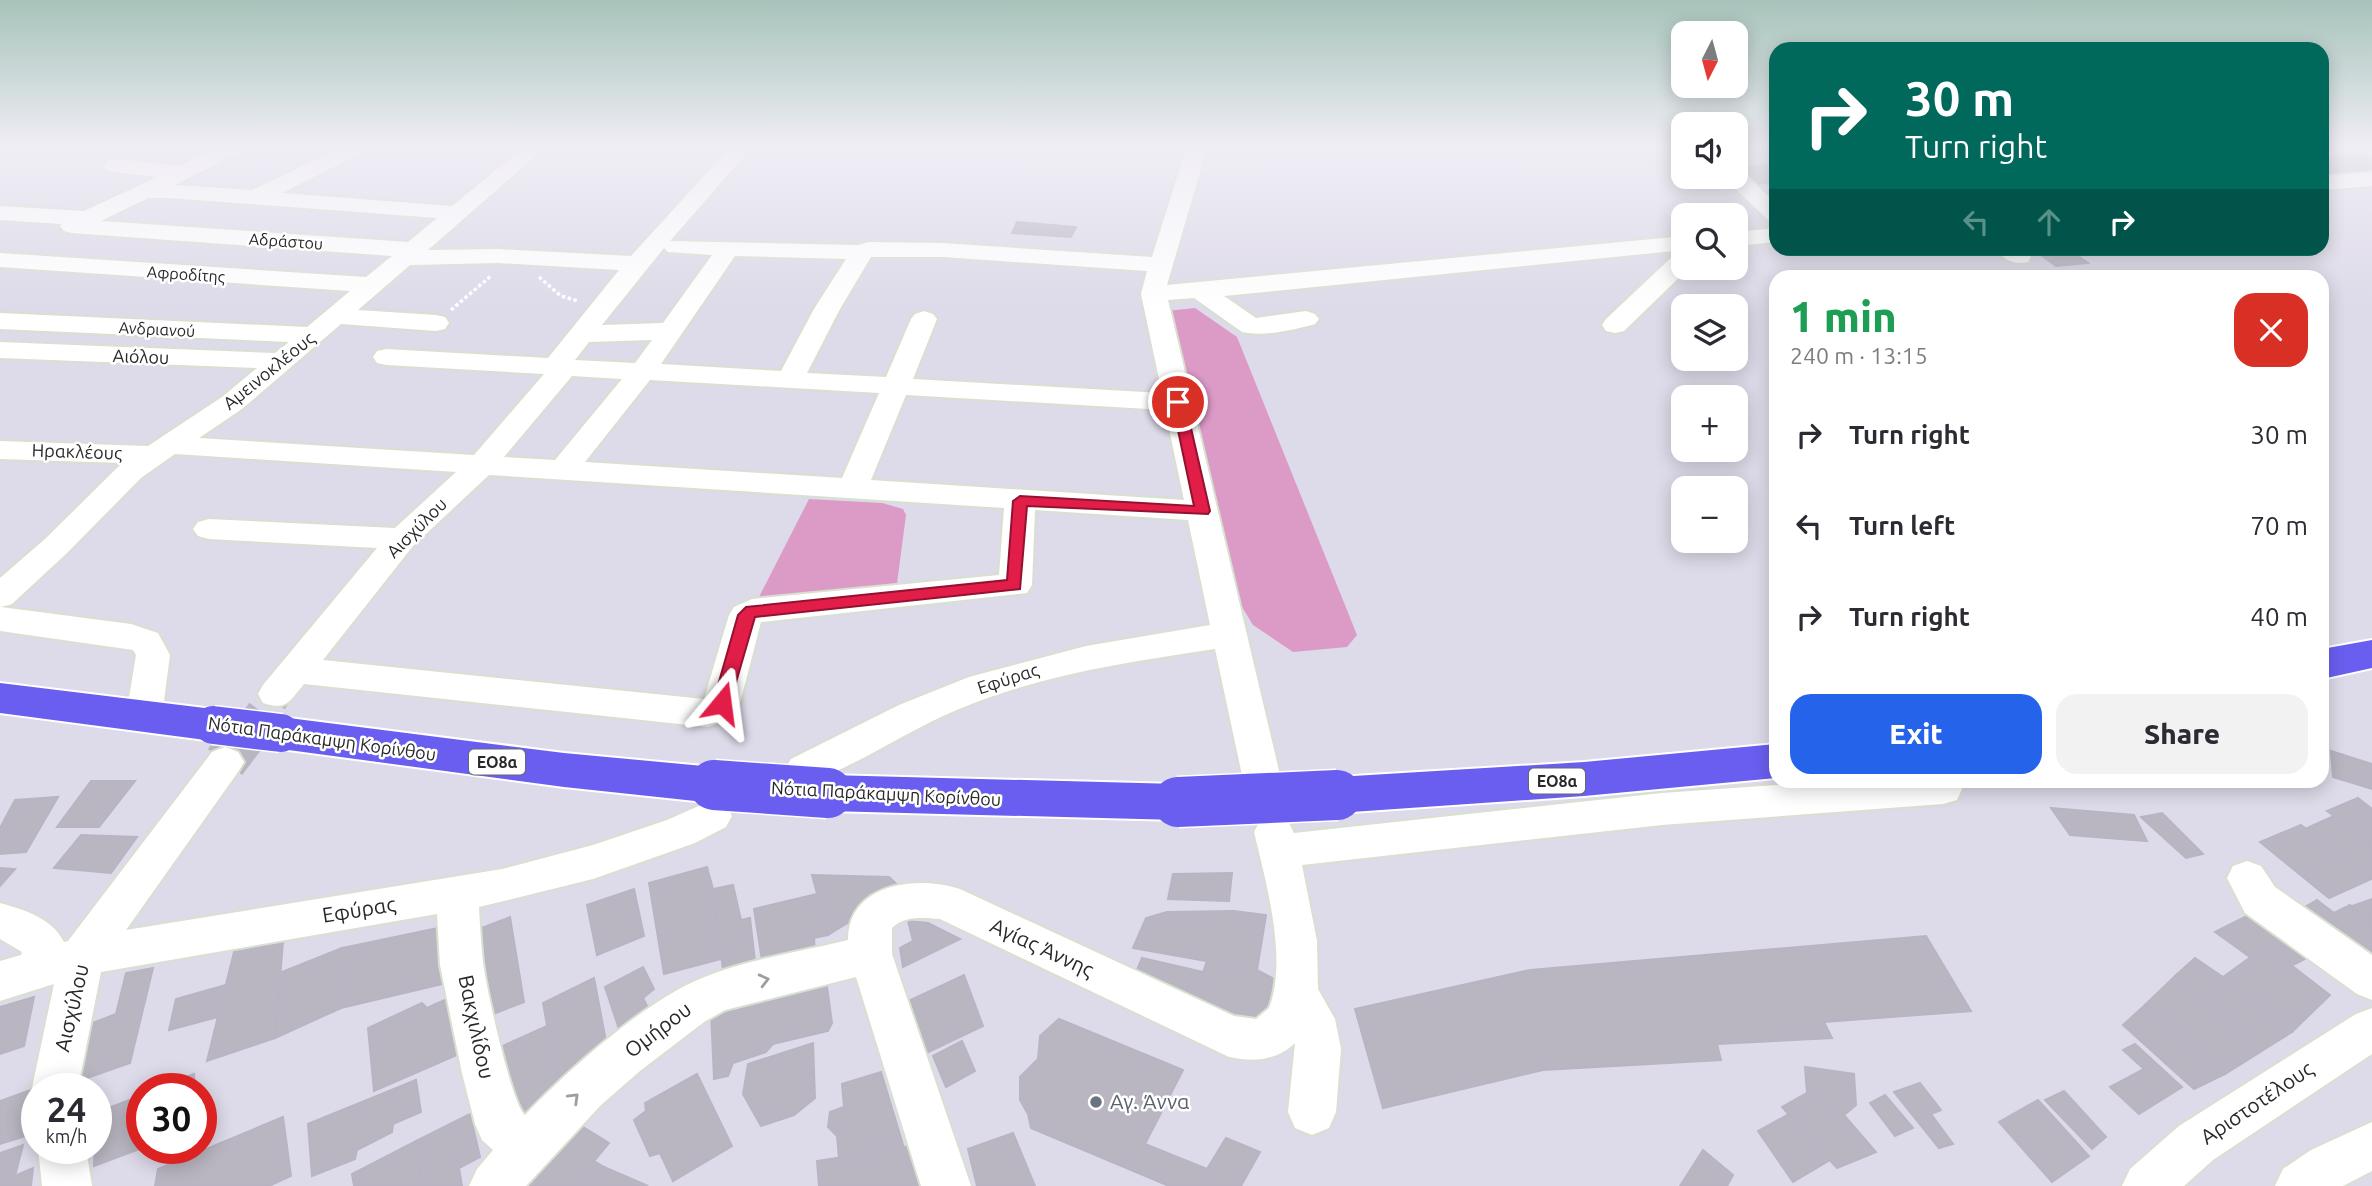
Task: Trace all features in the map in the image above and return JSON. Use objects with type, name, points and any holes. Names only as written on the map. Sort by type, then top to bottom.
[{"type":"highway","points":[[2329,663],[2372,654]]},
{"type":"highway","name":"Νότια Παράκαμψη Κορίνθου","points":[[0,698],[144,716],[219,743],[284,699],[564,770],[713,800],[816,781],[1014,800],[1178,802],[1571,780],[1769,762]]},
{"type":"street","points":[[78,222],[121,200]]},
{"type":"street","points":[[298,200],[459,213]]},
{"type":"street","name":"Αμεινοκλέους","points":[[0,596],[56,545],[109,489],[232,403],[474,200]]},
{"type":"street","name":"Αισχύλου","points":[[284,699],[402,539],[483,464],[561,367],[580,334],[694,200]]},
{"type":"street","points":[[1181,200],[1154,286],[1154,294],[1203,511],[1227,635],[1261,775]]},
{"type":"street","name":"Αδράστου","points":[[0,213],[411,254],[637,264]]},
{"type":"street","points":[[1748,238],[1769,236]]},
{"type":"street","points":[[1154,294],[1671,244]]},
{"type":"street","points":[[676,247],[862,252],[886,248],[1162,265]]},
{"type":"street","points":[[564,469],[643,371],[728,248]]},
{"type":"street","points":[[790,380],[827,309],[862,252]]},
{"type":"street","name":"Αφροδίτης","points":[[0,260],[372,285]]},
{"type":"street","points":[[1615,325],[1671,271]]},
{"type":"street","points":[[1200,291],[1251,326],[1306,319]]},
{"type":"street","points":[[337,316],[436,323]]},
{"type":"street","points":[[853,488],[924,318]]},
{"type":"street","name":"Ανδριανού","points":[[0,321],[314,335]]},
{"type":"street","points":[[580,334],[672,331]]},
{"type":"street","name":"Αιόλου","points":[[0,350],[281,361]]},
{"type":"street","points":[[386,357],[1178,402]]},
{"type":"street","name":"Ηρακλέους","points":[[0,450],[162,450],[483,464],[1203,511]]},
{"type":"street","points":[[284,699],[708,713],[718,709],[722,703],[746,615],[752,611],[1015,585],[1020,501]]},
{"type":"street","points":[[209,529],[402,539]]},
{"type":"street","points":[[0,619],[131,636],[146,642],[153,655],[144,716]]},
{"type":"street","name":"Εφύρας","points":[[816,781],[948,699],[1048,667],[1129,650],[1227,635]]},
{"type":"street","name":"Αισχύλου","points":[[56,1073],[63,962],[219,743]]},
{"type":"street","name":"Αγίας Άννης","points":[[946,1186],[867,939],[869,927],[878,914],[891,905],[914,898],[945,902],[1229,1036],[1253,1041],[1271,1037],[1286,1025],[1298,966],[1297,946],[1276,841],[1943,789]]},
{"type":"street","name":"Εφύρας","points":[[0,981],[63,962],[502,886],[593,862],[681,832],[713,800]]},
{"type":"street","points":[[2247,878],[2260,900],[2372,980]]},
{"type":"street","name":"Βακχιλίδου","points":[[457,894],[462,965],[499,1124],[526,1147]]},
{"type":"street","points":[[0,921],[19,927],[43,943],[63,962]]},
{"type":"street","name":"Ομήρου","points":[[494,1186],[526,1147],[575,1096],[622,1056],[695,1002],[717,992],[870,954]]},
{"type":"street","points":[[1294,996],[1307,1005],[1319,1046],[1312,1112]]},
{"type":"street","name":"Αριστοτέλους","points":[[2147,1186],[2196,1143],[2372,1029]]},
{"type":"street","points":[[2300,1186],[2328,1167],[2372,1146]]},
{"type":"street","points":[[64,1164],[67,1186]]},
{"type":"path","points":[[436,323],[506,265],[535,258],[540,266],[537,276],[561,296],[587,302],[607,301]]},
{"type":"shaded area","points":[[1195,308],[1237,337],[1357,635],[1347,647],[1293,652],[1253,625],[1236,597],[1166,311]]},
{"type":"shaded area","points":[[809,499],[882,503],[903,509],[906,515],[896,591],[755,605]]},
{"type":"building","points":[[1017,222],[1076,227],[1071,237],[1012,233]]},
{"type":"building","points":[[2042,256],[2078,256],[2088,263],[2056,266]]},
{"type":"building","points":[[2331,751],[2372,764],[2372,789],[2333,777]]},
{"type":"building","points":[[91,781],[135,781],[99,827],[57,827]]},
{"type":"building","points":[[58,797],[26,852],[0,854],[0,828],[15,800]]},
{"type":"building","points":[[2358,798],[2372,809],[2372,844],[2327,811]]},
{"type":"building","points":[[2051,808],[2134,815],[2147,841],[2070,835]]},
{"type":"building","points":[[2162,813],[2203,854],[2186,858],[2141,817]]},
{"type":"building","points":[[2334,816],[2372,844],[2372,878],[2305,829]]},
{"type":"building","points":[[2301,825],[2371,879],[2329,898],[2260,842]]},
{"type":"building","points":[[81,835],[137,837],[111,873],[54,868]]},
{"type":"building","points":[[707,867],[713,889],[721,959],[664,974],[649,883]]},
{"type":"building","points":[[0,868],[15,869],[0,886]]},
{"type":"building","points":[[1232,873],[1229,901],[1168,899],[1173,874]]},
{"type":"building","points":[[812,875],[889,877],[902,889],[828,935]]},
{"type":"building","points":[[733,885],[741,920],[750,918],[755,961],[723,970],[713,889]]},
{"type":"building","points":[[634,889],[644,936],[597,955],[587,905]]},
{"type":"building","points":[[817,894],[828,935],[814,938],[815,954],[763,967],[754,909]]},
{"type":"building","points":[[2372,899],[2372,921],[2352,906]]},
{"type":"building","points":[[2317,900],[2334,913],[2350,905],[2372,922],[2372,970],[2295,913]]},
{"type":"building","points":[[1234,911],[1266,915],[1257,970],[1133,948],[1146,918],[1167,912]]},
{"type":"building","points":[[2257,911],[2314,954],[2293,965],[2266,946],[2250,957],[2215,932]]},
{"type":"building","points":[[510,917],[524,1002],[483,1018],[469,933]]},
{"type":"building","points":[[908,921],[928,923],[960,939],[903,967],[900,948],[913,941]]},
{"type":"building","points":[[443,927],[451,982],[341,1008],[342,948]]},
{"type":"building","points":[[1926,936],[1971,1011],[1824,1022],[1832,1038],[1717,1044],[1721,1060],[1543,1070],[1383,1108],[1355,1009],[1530,970]]},
{"type":"building","points":[[283,942],[275,1038],[207,1061],[234,952]]},
{"type":"building","points":[[2266,946],[2330,995],[2292,1032],[2223,977]]},
{"type":"building","points":[[342,948],[341,1008],[275,1038],[282,972]]},
{"type":"building","points":[[1142,958],[1203,972],[1194,1000],[1134,977]]},
{"type":"building","points":[[2195,958],[2292,1032],[2260,1052],[2175,976]]},
{"type":"building","points":[[1207,961],[1257,970],[1276,980],[1268,1021],[1190,1011]]},
{"type":"building","points":[[643,967],[654,989],[643,998],[653,1018],[621,1035],[605,987]]},
{"type":"building","points":[[153,968],[130,1063],[101,1073],[72,1073],[82,1027],[116,1014],[126,973]]},
{"type":"building","points":[[964,975],[983,1026],[922,1055],[904,1003]]},
{"type":"building","points":[[2175,976],[2260,1052],[2225,1074],[2146,1004]]},
{"type":"building","points":[[594,978],[609,1057],[558,1086],[543,1003]]},
{"type":"building","points":[[226,985],[218,1017],[169,1030],[176,999]]},
{"type":"building","points":[[827,987],[832,1023],[828,1031],[773,1044],[766,1052],[733,1063],[728,1076],[714,1079],[711,1010]]},
{"type":"building","points":[[34,997],[24,1046],[0,1054],[0,1007]]},
{"type":"building","points":[[447,999],[457,1055],[374,1091],[368,1028],[422,1003],[427,1008]]},
{"type":"building","points":[[2146,1004],[2225,1074],[2194,1089],[2123,1025]]},
{"type":"building","points":[[1059,1019],[1183,1070],[1145,1144],[1207,1169],[1226,1138],[1260,1152],[1241,1186],[1169,1186],[1031,1128],[1028,1114],[1020,1100],[1020,1077],[1038,1059],[1040,1036]]},
{"type":"building","points":[[549,1025],[562,1098],[508,1119],[496,1049]]},
{"type":"building","points":[[962,1041],[975,1071],[946,1087],[933,1056]]},
{"type":"building","points":[[813,1043],[815,1098],[794,1115],[761,1126],[743,1094],[748,1064]]},
{"type":"building","points":[[2135,1044],[2182,1087],[2139,1114],[2110,1087],[2144,1069],[2123,1050]]},
{"type":"building","points":[[1805,1067],[1854,1074],[1856,1105],[1844,1115],[1807,1093]]},
{"type":"building","points":[[881,1072],[904,1148],[839,1158],[837,1136],[828,1127],[830,1112],[844,1107],[842,1084]]},
{"type":"building","points":[[697,1074],[732,1146],[673,1181],[660,1153],[650,1156],[634,1120],[646,1111],[645,1103]]},
{"type":"building","points":[[416,1080],[421,1112],[393,1124],[392,1132],[357,1150],[355,1159],[312,1176],[308,1124]]},
{"type":"building","points":[[1920,1083],[1941,1110],[1931,1114],[1953,1144],[1939,1148],[1894,1092]]},
{"type":"building","points":[[2064,1091],[2106,1137],[2092,1149],[2045,1100]]},
{"type":"building","points":[[21,1093],[21,1137],[0,1144],[0,1101]]},
{"type":"building","points":[[1807,1093],[1844,1115],[1876,1152],[1837,1168],[1782,1107]]},
{"type":"building","points":[[1885,1095],[1913,1128],[1895,1136],[1870,1103]]},
{"type":"building","points":[[2038,1100],[2089,1156],[2052,1182],[1999,1122]]},
{"type":"building","points":[[126,1101],[126,1154],[112,1159],[112,1107]]},
{"type":"building","points":[[470,1114],[480,1157],[459,1168],[462,1186],[422,1186],[416,1141]]},
{"type":"building","points":[[1789,1114],[1830,1160],[1793,1182],[1758,1131]]},
{"type":"building","points":[[283,1117],[291,1176],[269,1186],[155,1186],[158,1169],[170,1164],[217,1164],[217,1144]]},
{"type":"building","points":[[567,1117],[609,1143],[594,1161],[604,1167],[587,1186],[517,1186]]},
{"type":"building","points":[[1013,1133],[1035,1186],[977,1186],[968,1149]]},
{"type":"building","points":[[416,1141],[422,1186],[354,1186],[352,1174]]},
{"type":"building","points":[[21,1146],[15,1176],[0,1182],[0,1153]]},
{"type":"building","points":[[912,1146],[927,1186],[819,1186],[817,1161]]},
{"type":"building","points":[[1703,1150],[1733,1175],[1727,1186],[1680,1186]]},
{"type":"building","points":[[604,1167],[648,1186],[587,1186]]},
{"type":"building","points":[[33,1168],[31,1186],[0,1186],[0,1182]]},
{"type":"tunnel","points":[[243,738],[276,694]]},
{"type":"tunnel","points":[[225,762],[244,737]]},
{"type":"place","name":"Αγ. Άννα","points":[[1096,1102]]},
{"type":"route","points":[[722,703],[746,615],[752,611],[1015,585],[1020,501],[1203,511],[1178,402]]}]
